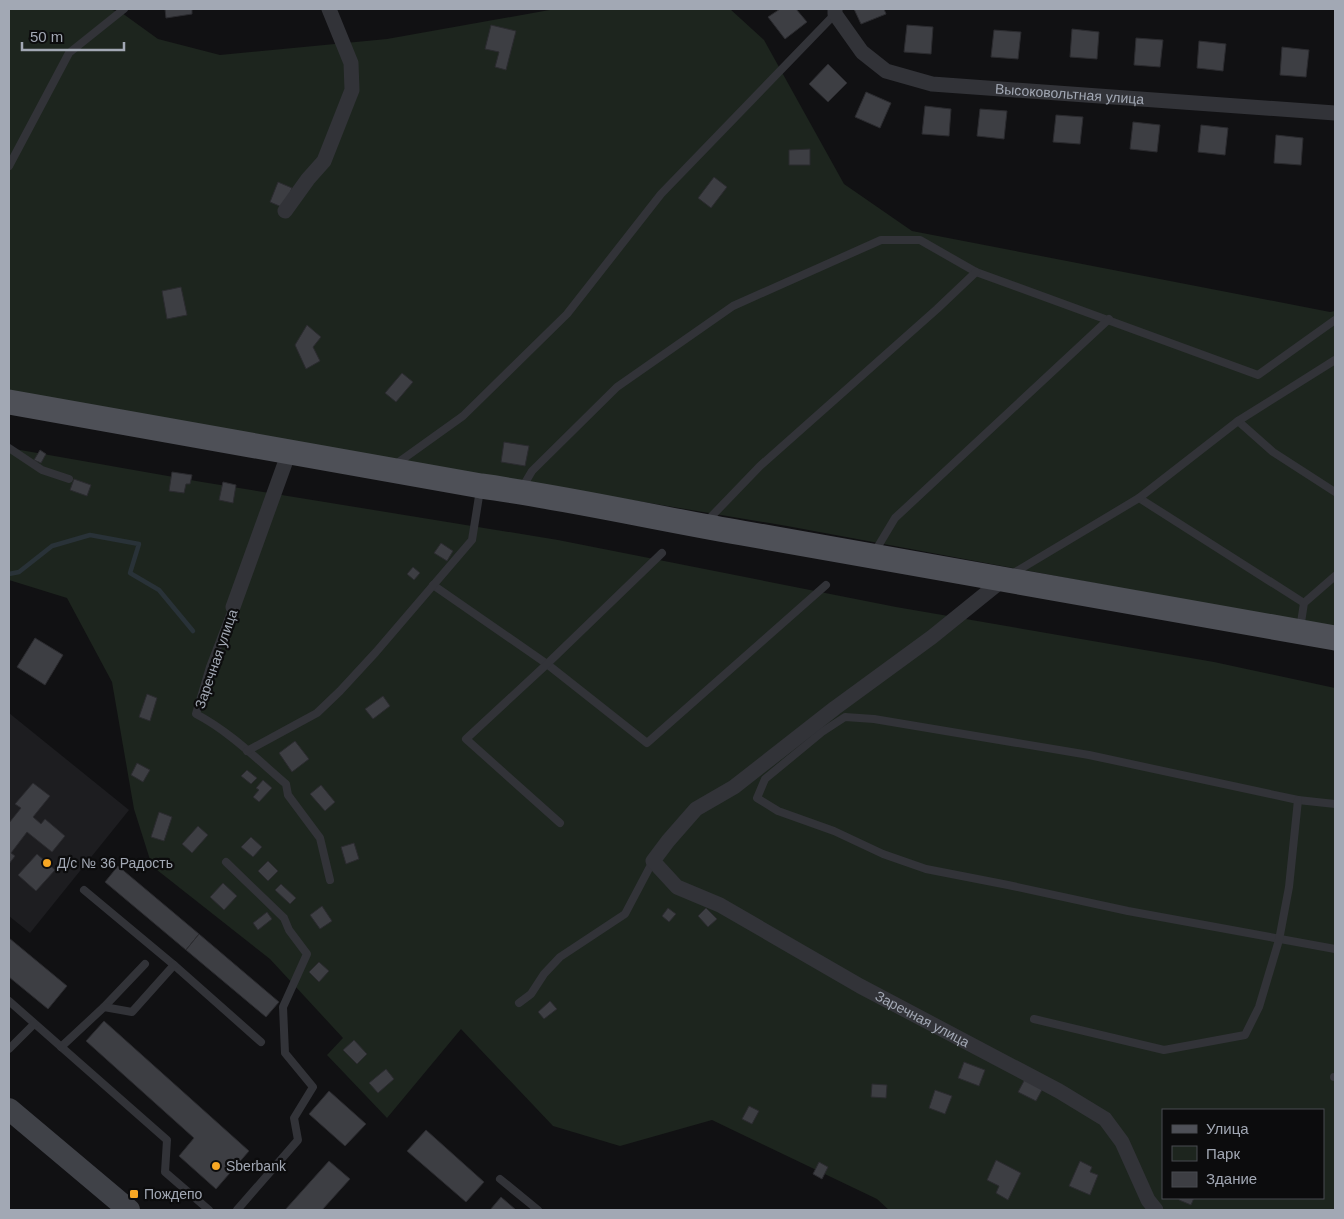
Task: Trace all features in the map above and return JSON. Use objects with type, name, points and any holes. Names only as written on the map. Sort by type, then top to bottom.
[{"type":"main road","points":[[9,402],[388,470],[520,491],[702,526],[1335,638]]},
{"type":"main road","points":[[9,1108],[129,1210]]},
{"type":"street","points":[[285,211],[308,178],[324,160],[352,90],[351,63],[329,9]]},
{"type":"street","name":"Высоковольтная улица","points":[[835,11],[862,52],[886,71],[932,84],[1335,113]]},
{"type":"street","name":"Заречная улица","points":[[233,606],[289,452]]},
{"type":"street","points":[[653,861],[696,810],[734,787],[835,708],[932,637],[1004,578]]},
{"type":"street","name":"Заречная улица","points":[[653,861],[678,887],[720,905],[860,986],[1059,1091],[1105,1119],[1122,1142],[1148,1200],[1156,1210]]},
{"type":"lane","points":[[9,166],[69,53],[124,9]]},
{"type":"lane","points":[[388,470],[463,416],[567,314],[661,194],[835,11]]},
{"type":"lane","points":[[520,491],[532,471],[617,387],[733,306],[881,240],[920,240],[976,272],[1258,375],[1335,320]]},
{"type":"lane","points":[[702,526],[760,466],[976,272]]},
{"type":"lane","points":[[873,556],[895,518],[1108,319]]},
{"type":"lane","points":[[1004,578],[1139,498],[1238,421],[1335,362]]},
{"type":"lane","points":[[1238,421],[1273,452],[1335,492]]},
{"type":"lane","points":[[9,448],[42,470],[69,479]]},
{"type":"lane","points":[[247,751],[317,713],[376,652],[472,540],[481,486]]},
{"type":"lane","points":[[1139,498],[1304,604]]},
{"type":"lane","points":[[560,823],[466,739],[662,553]]},
{"type":"lane","points":[[1300,631],[1304,604],[1335,576]]},
{"type":"lane","points":[[434,585],[547,664],[647,743],[826,584]]},
{"type":"lane","name":"Заречная улица","points":[[233,606],[210,667],[196,714],[230,736],[286,784],[288,795],[320,838],[330,880]]},
{"type":"lane","points":[[1335,804],[1298,800],[1089,755],[874,719],[845,718],[822,732],[765,780],[757,798],[778,811],[834,831],[883,854],[926,869],[1008,884],[1128,911],[1335,949]]},
{"type":"lane","points":[[1034,1019],[1164,1050],[1244,1035],[1259,1007],[1279,940],[1289,886],[1298,800]]},
{"type":"lane","points":[[519,1003],[531,994],[544,974],[560,957],[625,914],[653,861]]},
{"type":"lane","points":[[226,862],[284,918],[289,930],[307,954],[283,1007],[285,1053],[313,1086],[294,1118],[298,1140],[237,1210]]},
{"type":"lane","points":[[84,890],[174,965],[261,1042]]},
{"type":"lane","points":[[61,1047],[104,1007],[145,964]]},
{"type":"lane","points":[[104,1007],[132,1012],[174,965]]},
{"type":"lane","points":[[9,1001],[167,1140],[165,1172],[208,1210]]},
{"type":"lane","points":[[9,1048],[34,1024]]},
{"type":"lane","points":[[500,1179],[538,1210]]},
{"type":"shaded area","name":"Д/с № 36 Радость","points":[[9,713],[129,810],[30,933],[9,916]]},
{"type":"green space","points":[[9,9],[109,9],[122,13],[158,39],[220,55],[387,39],[555,9],[730,9],[764,40],[844,184],[912,231],[1330,312],[1335,311],[1335,628],[787,526],[392,460],[9,392]]},
{"type":"green space","points":[[9,448],[202,482],[558,540],[896,607],[1214,662],[1335,688],[1335,1210],[889,1210],[877,1199],[712,1120],[620,1146],[553,1126],[461,1029],[387,1118],[327,1055],[343,1038],[270,959],[152,866],[134,809],[112,682],[67,598],[9,580]]},
{"type":"building","points":[[165,9],[192,9],[192,14],[166,18]]},
{"type":"building","points":[[780,9],[796,9],[807,22],[785,39],[768,17]]},
{"type":"building","points":[[854,9],[884,9],[886,14],[861,24]]},
{"type":"building","points":[[491,25],[516,31],[506,70],[495,67],[499,52],[485,49]]},
{"type":"building","points":[[907,25],[933,27],[931,54],[904,52]]},
{"type":"building","points":[[1072,29],[1099,32],[1097,59],[1070,57]]},
{"type":"building","points":[[994,30],[1021,32],[1018,59],[991,57]]},
{"type":"building","points":[[1136,38],[1163,40],[1160,67],[1134,65]]},
{"type":"building","points":[[1199,41],[1226,44],[1223,71],[1197,68]]},
{"type":"building","points":[[1282,47],[1309,50],[1306,77],[1280,75]]},
{"type":"building","points":[[828,64],[847,83],[828,102],[809,84]]},
{"type":"building","points":[[866,92],[891,103],[880,128],[855,117]]},
{"type":"building","points":[[925,106],[951,109],[949,136],[922,134]]},
{"type":"building","points":[[980,109],[1007,111],[1004,139],[977,136]]},
{"type":"building","points":[[1056,115],[1083,117],[1080,144],[1053,142]]},
{"type":"building","points":[[1133,122],[1160,125],[1157,152],[1130,149]]},
{"type":"building","points":[[1201,125],[1228,128],[1225,155],[1198,152]]},
{"type":"building","points":[[1276,135],[1303,138],[1301,165],[1274,163]]},
{"type":"building","points":[[810,149],[810,165],[789,165],[789,150]]},
{"type":"building","points":[[714,177],[727,187],[711,208],[698,198]]},
{"type":"building","points":[[278,182],[292,188],[284,208],[270,202]]},
{"type":"building","points":[[181,287],[187,315],[167,319],[162,291]]},
{"type":"building","points":[[307,325],[321,337],[313,347],[320,361],[306,369],[295,345]]},
{"type":"building","points":[[402,373],[413,382],[396,402],[385,393]]},
{"type":"building","points":[[504,442],[529,446],[525,466],[501,462]]},
{"type":"building","points":[[40,450],[46,454],[41,463],[34,460]]},
{"type":"building","points":[[172,472],[192,475],[190,484],[186,484],[184,493],[169,491]]},
{"type":"building","points":[[74,479],[91,485],[87,496],[70,490]]},
{"type":"building","points":[[223,482],[236,485],[233,503],[219,500]]},
{"type":"building","points":[[441,543],[453,551],[447,561],[434,553]]},
{"type":"building","points":[[413,567],[420,573],[414,580],[407,574]]},
{"type":"building","points":[[35,638],[63,655],[45,685],[17,667]]},
{"type":"building","points":[[147,694],[157,698],[150,721],[139,717]]},
{"type":"building","points":[[383,696],[390,706],[373,719],[365,709]]},
{"type":"building","points":[[295,741],[309,759],[292,772],[279,753]]},
{"type":"building","points":[[137,763],[150,770],[143,782],[131,775]]},
{"type":"building","points":[[247,770],[257,778],[251,784],[241,776]]},
{"type":"building","points":[[263,780],[272,788],[259,802],[253,797],[259,790],[256,788]]},
{"type":"building","points":[[33,783],[50,796],[33,817],[41,824],[45,819],[65,836],[52,852],[27,832],[11,853],[15,856],[9,864],[9,823],[21,808],[15,804]]},
{"type":"building","points":[[321,785],[335,802],[325,811],[310,794]]},
{"type":"building","points":[[159,812],[172,817],[164,841],[151,837]]},
{"type":"building","points":[[198,826],[208,835],[192,853],[182,844]]},
{"type":"building","points":[[251,837],[262,847],[253,857],[241,847]]},
{"type":"building","points":[[354,843],[359,859],[346,864],[341,847]]},
{"type":"building","points":[[37,854],[55,870],[36,891],[18,875]]},
{"type":"building","points":[[268,861],[278,871],[268,881],[258,871]]},
{"type":"building","points":[[118,866],[199,934],[186,950],[105,882]]},
{"type":"building","points":[[223,883],[237,896],[224,910],[210,897]]},
{"type":"building","points":[[281,884],[296,898],[290,904],[275,890]]},
{"type":"building","points":[[322,906],[332,921],[320,929],[310,915]]},
{"type":"building","points":[[668,908],[676,914],[669,922],[662,916]]},
{"type":"building","points":[[706,908],[717,919],[708,927],[698,916]]},
{"type":"building","points":[[267,912],[272,919],[258,930],[253,923]]},
{"type":"building","points":[[199,934],[279,1002],[266,1017],[186,950]]},
{"type":"building","points":[[9,938],[67,986],[48,1009],[9,977]]},
{"type":"building","points":[[319,962],[329,971],[319,982],[309,972]]},
{"type":"building","points":[[550,1001],[557,1009],[544,1019],[538,1012]]},
{"type":"building","points":[[104,1021],[249,1151],[216,1189],[179,1156],[194,1138],[86,1041]]},
{"type":"building","points":[[354,1040],[367,1054],[357,1064],[343,1050]]},
{"type":"building","points":[[964,1062],[985,1070],[979,1086],[958,1078]]},
{"type":"building","points":[[386,1069],[394,1079],[378,1093],[369,1083]]},
{"type":"building","points":[[1025,1079],[1043,1088],[1036,1101],[1018,1092]]},
{"type":"building","points":[[872,1084],[887,1085],[886,1098],[871,1097]]},
{"type":"building","points":[[935,1090],[952,1096],[945,1114],[929,1108]]},
{"type":"building","points":[[329,1091],[366,1124],[345,1146],[309,1114]]},
{"type":"building","points":[[749,1106],[759,1111],[752,1124],[742,1119]]},
{"type":"building","points":[[426,1130],[484,1182],[466,1202],[407,1151]]},
{"type":"building","points":[[996,1160],[1021,1173],[1008,1200],[996,1193],[999,1186],[987,1180]]},
{"type":"building","points":[[329,1161],[350,1179],[322,1210],[285,1210]]},
{"type":"building","points":[[1080,1161],[1092,1167],[1090,1172],[1098,1175],[1090,1195],[1069,1186]]},
{"type":"building","points":[[819,1162],[828,1167],[822,1179],[813,1174]]},
{"type":"building","points":[[501,1197],[516,1210],[490,1210]]},
{"type":"building","points":[[1180,1199],[1194,1199],[1191,1205]]},
{"type":"waterway","points":[[9,574],[19,572],[52,546],[90,535],[139,544],[130,573],[159,590],[193,631]]},
{"type":"place","name":"Д/с № 36 Радость","points":[[47,863]]},
{"type":"place","name":"Sberbank","points":[[216,1166]]},
{"type":"place","name":"Пождепо","points":[[134,1194]]}]
